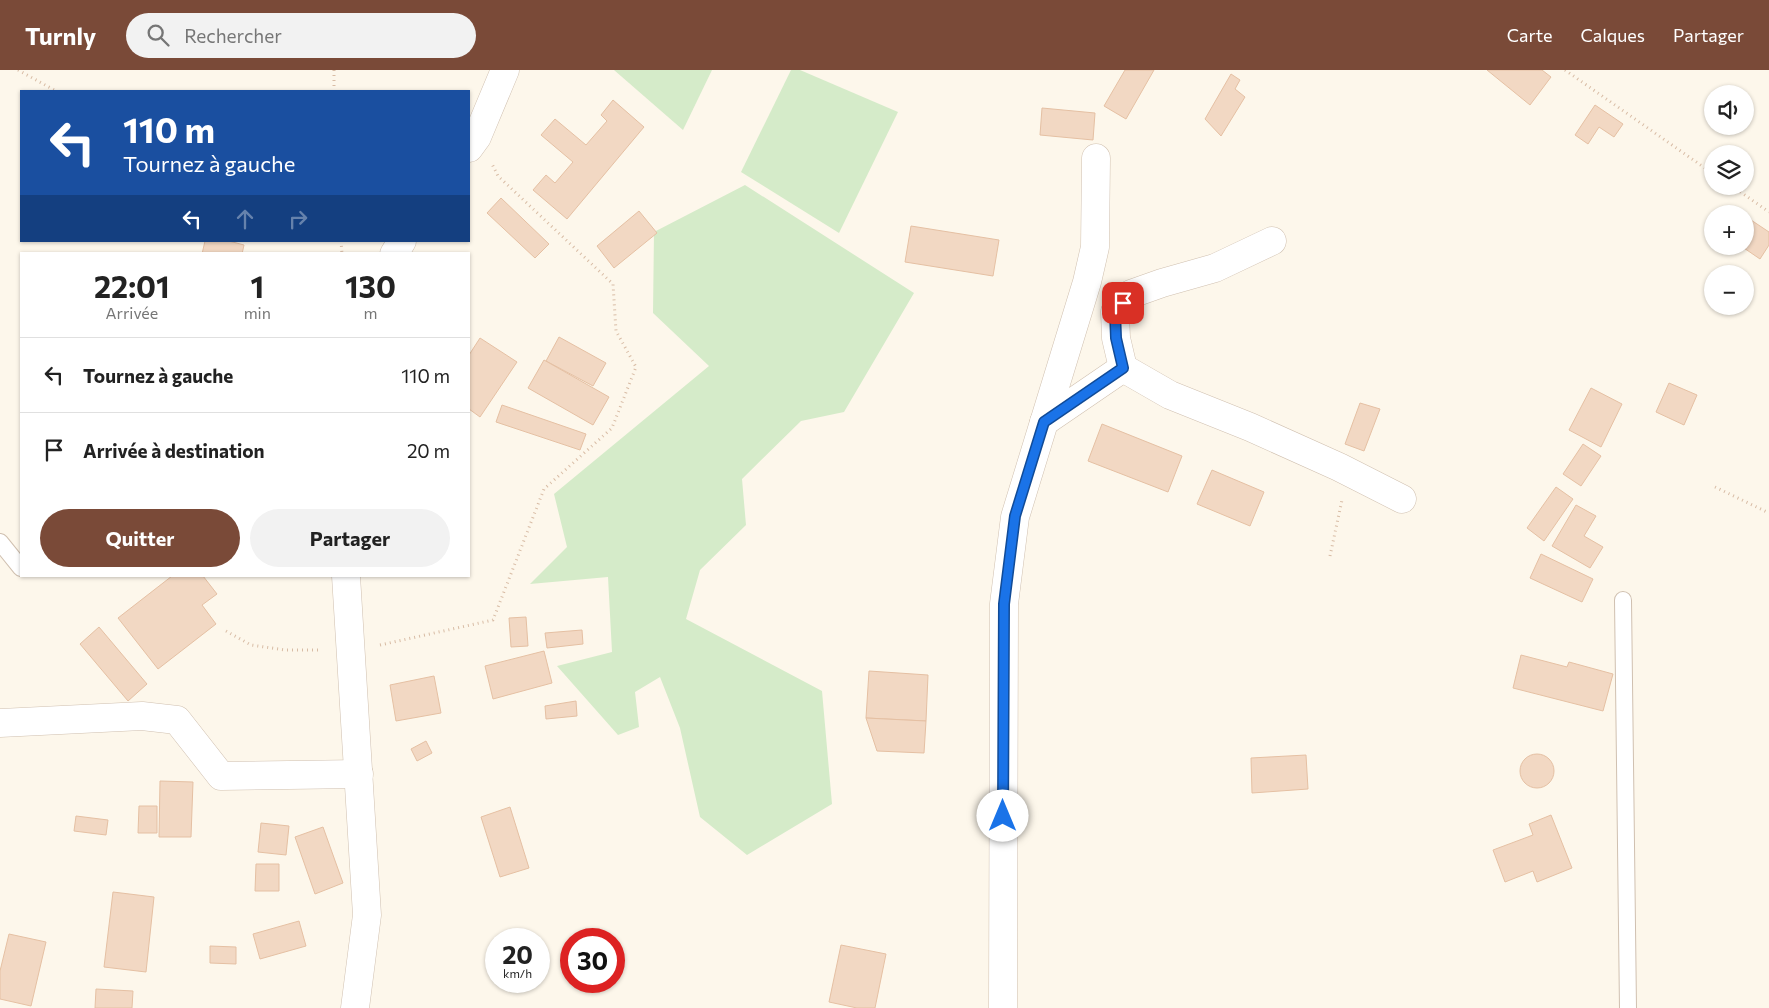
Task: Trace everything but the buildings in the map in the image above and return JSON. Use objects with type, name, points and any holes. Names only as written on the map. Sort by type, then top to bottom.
[{"type":"street","points":[[473,143],[505,70]]},
{"type":"street","points":[[1003,1008],[1004,604],[1015,516],[1096,247],[1096,158]]},
{"type":"street","points":[[1272,240],[1215,268],[1162,282],[1131,294],[1115,312],[1116,338],[1123,368],[1170,395],[1250,427],[1339,467],[1402,499]]},
{"type":"street","points":[[1044,422],[1123,368]]},
{"type":"street","points":[[346,577],[367,915],[355,1008]]},
{"type":"street","points":[[0,723],[142,716],[177,720],[221,776],[359,774]]},
{"type":"lane","points":[[0,542],[20,567]]},
{"type":"lane","points":[[1623,600],[1628,1008]]},
{"type":"path","points":[[18,70],[54,90]]},
{"type":"path","points":[[334,70],[334,90]]},
{"type":"path","points":[[1565,70],[1704,167]]},
{"type":"path","points":[[226,631],[251,645],[286,650],[351,651],[493,620],[544,489],[612,428],[636,367],[616,331],[613,284],[498,176],[473,143]]},
{"type":"path","points":[[1745,195],[1769,212]]},
{"type":"path","points":[[1330,556],[1343,497],[1339,467]]},
{"type":"path","points":[[1715,487],[1769,513]]},
{"type":"green space","points":[[614,70],[712,70],[683,130]]},
{"type":"green space","points":[[791,70],[800,70],[898,112],[839,233],[741,172]]},
{"type":"green space","points":[[745,185],[914,293],[844,412],[801,421],[742,479],[746,525],[700,570],[686,619],[822,691],[832,804],[747,855],[700,817],[680,728],[660,677],[635,692],[639,727],[618,735],[557,666],[612,652],[608,577],[530,584],[567,547],[554,494],[709,366],[653,313],[654,232]]},
{"type":"route","points":[[1003,816],[1004,604],[1015,516],[1044,422],[1123,368],[1116,338],[1115,312],[1123,303]]}]
